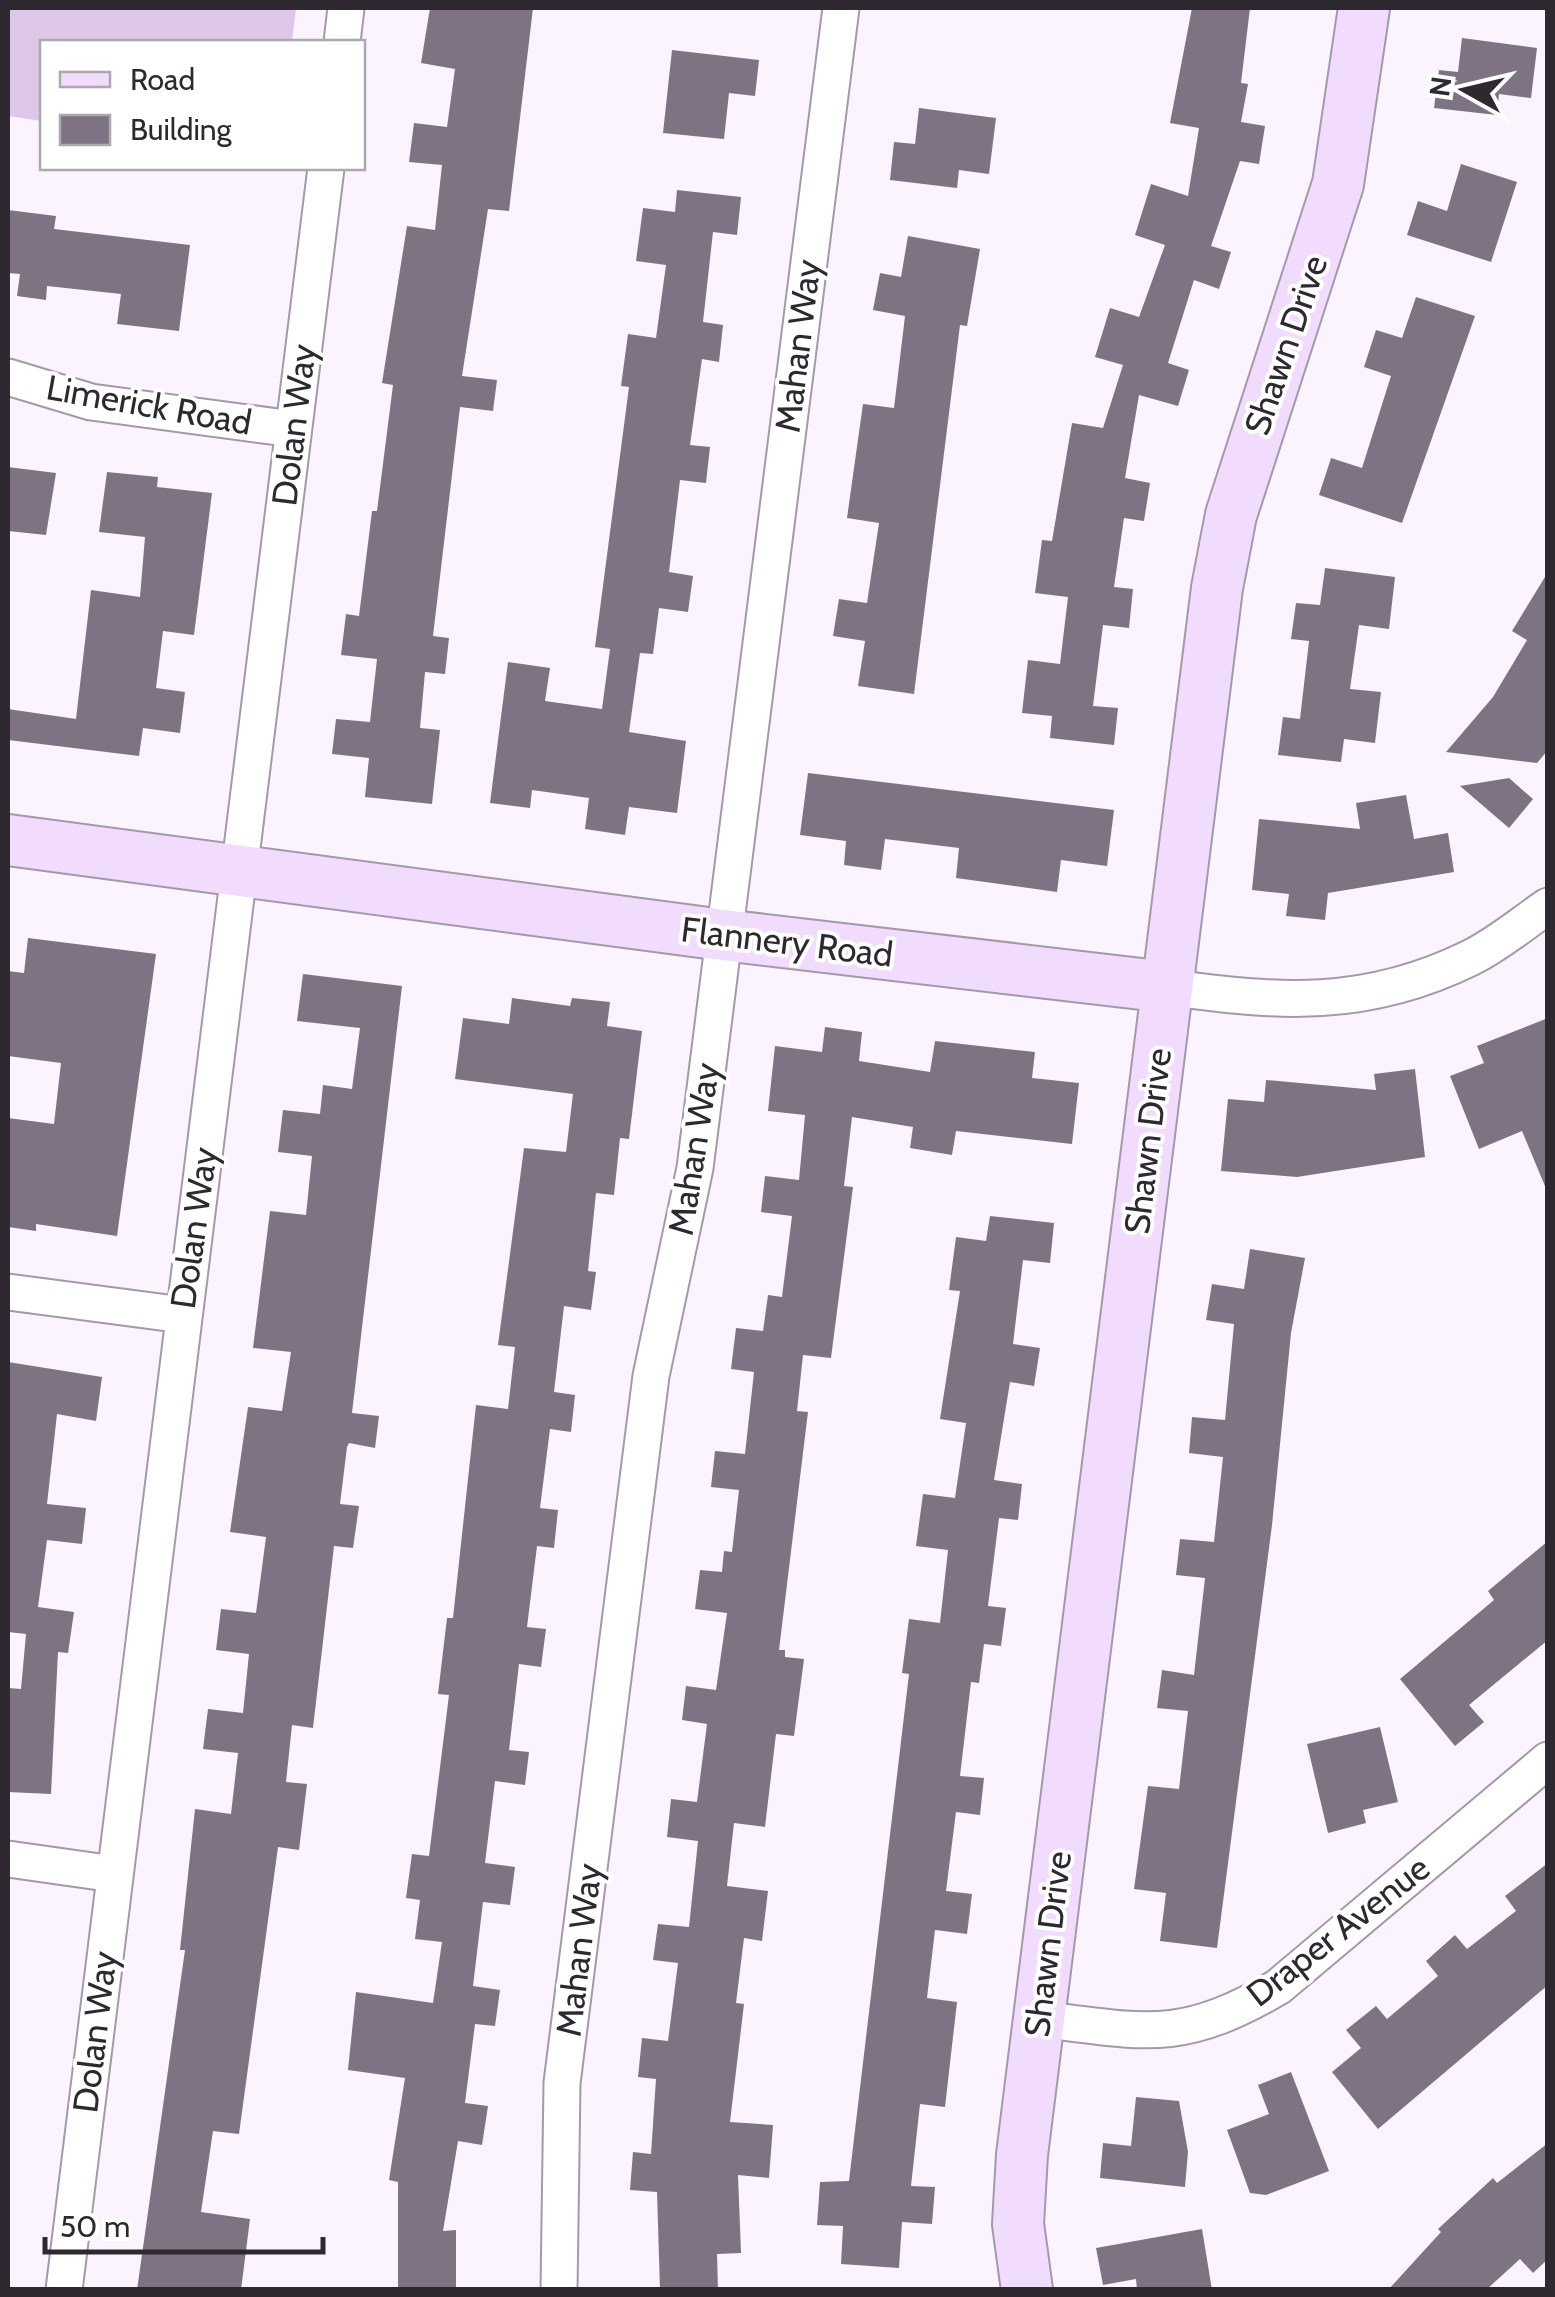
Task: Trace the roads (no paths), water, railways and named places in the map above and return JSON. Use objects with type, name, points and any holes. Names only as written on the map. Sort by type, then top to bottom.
[{"type":"street","points":[[342,40],[346,8]]},
{"type":"street","name":"Mahan Way","points":[[559,2290],[562,2083],[651,1376],[695,1168],[841,8]]},
{"type":"street","name":"Shawn Drive","points":[[1028,2290],[1018,2189],[1217,588],[1230,515],[1338,184],[1364,8]]},
{"type":"street","name":"Dolan Way","points":[[64,2290],[326,170]]},
{"type":"street","name":"Limerick Road","points":[[8,377],[91,402],[293,429]]},
{"type":"street","name":"Flannery Road","points":[[8,840],[724,935],[1308,1002],[1385,992],[1472,958],[1548,906]]},
{"type":"street","points":[[8,1292],[183,1315]]},
{"type":"street","name":"Draper Avenue","points":[[1039,2018],[1156,2030],[1196,2026],[1233,2014],[1278,1987],[1548,1760]]},
{"type":"street","points":[[8,1859],[114,1874]]}]
